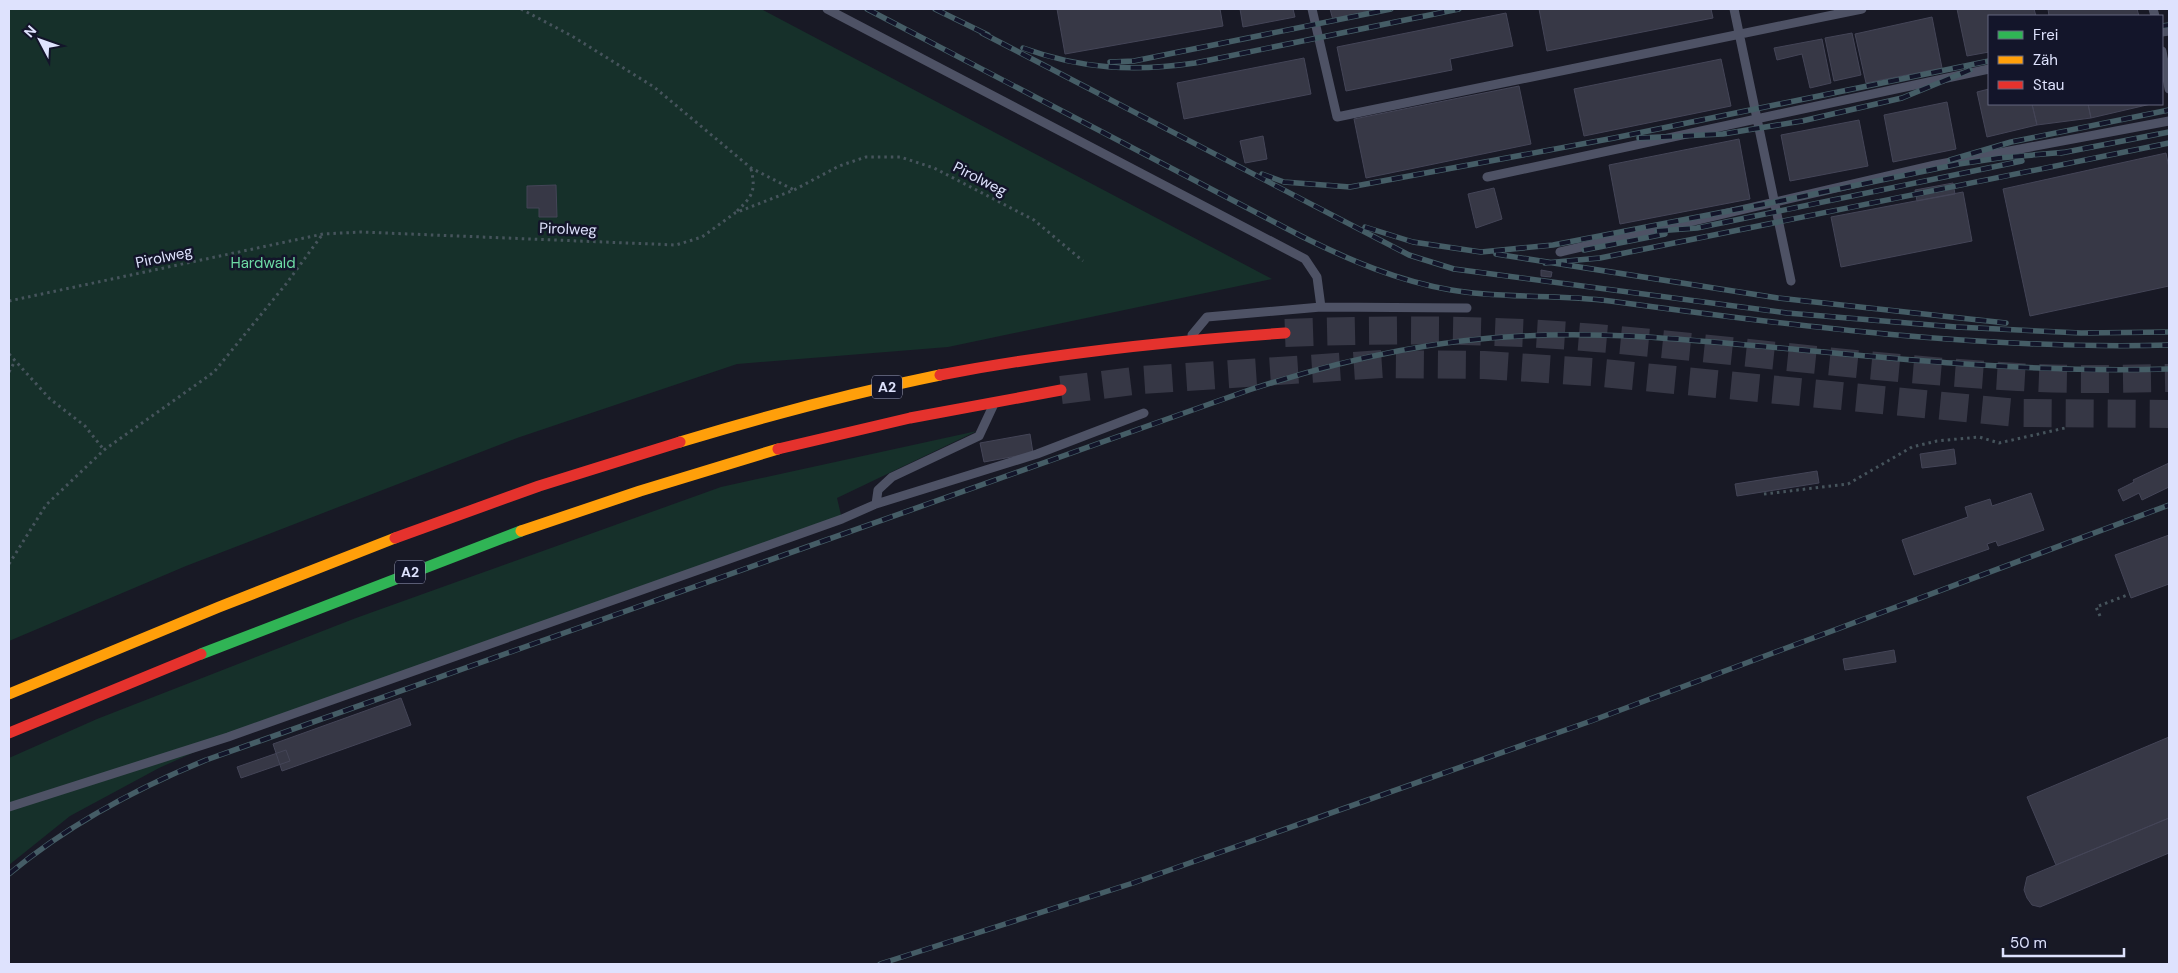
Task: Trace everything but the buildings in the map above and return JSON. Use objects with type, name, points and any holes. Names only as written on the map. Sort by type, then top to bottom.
[{"type":"highway","name":"A2","points":[[9,694],[238,600],[423,529],[612,462],[708,432],[870,390],[1072,353],[1187,340],[1285,333]]},
{"type":"highway","name":"A2","points":[[9,733],[121,684],[547,522],[738,461],[821,438],[1061,390]]},
{"type":"lane","points":[[827,9],[1305,259],[1317,277],[1321,306]]},
{"type":"lane","points":[[1312,9],[1337,117],[1862,9]]},
{"type":"lane","points":[[1734,9],[1791,281]]},
{"type":"lane","points":[[2163,56],[2169,89]]},
{"type":"lane","points":[[1487,177],[1988,69]]},
{"type":"lane","points":[[1560,252],[1935,165],[2169,121]]},
{"type":"lane","points":[[1187,340],[1207,317],[1321,306],[1467,308]]},
{"type":"lane","points":[[876,504],[878,490],[892,477],[980,436],[995,402]]},
{"type":"lane","points":[[9,807],[238,733],[842,519],[876,504],[1036,454],[1144,413]]},
{"type":"path","points":[[521,9],[572,36],[654,87],[751,168],[794,190]]},
{"type":"path","name":"Pirolweg","points":[[9,301],[323,234],[362,232],[676,245],[702,237],[735,213],[794,190],[839,166],[866,157],[900,157],[934,168],[1034,220],[1083,261]]},
{"type":"path","points":[[735,213],[750,200],[754,185],[751,168]]},
{"type":"path","points":[[9,564],[46,505],[104,450],[214,372],[286,284],[323,234]]},
{"type":"path","points":[[9,354],[50,400],[85,426],[104,450]]},
{"type":"path","points":[[9,372],[16,361]]},
{"type":"path","points":[[1764,494],[1848,484],[1912,447],[1937,441],[1979,437],[1999,443],[2064,428]]},
{"type":"path","points":[[2100,616],[2096,607],[2130,594]]},
{"type":"green space","name":"Hardwald","points":[[9,9],[761,9],[1272,279],[948,347],[737,364],[517,438],[186,566],[9,641]]},
{"type":"green space","points":[[977,431],[837,498],[842,519],[228,737],[159,768],[70,816],[9,865],[9,758],[97,719],[356,618],[721,487]]},
{"type":"tunnel","points":[[1285,333],[1402,330],[1480,331],[1649,343],[1965,374],[2056,379],[2169,378]]},
{"type":"tunnel","points":[[1061,390],[1142,380],[1382,364],[1484,365],[1592,372],[2017,413],[2169,414]]},
{"type":"railway","points":[[867,9],[1301,236],[1356,261],[1393,275],[1431,286],[1471,293],[1610,301],[1819,327],[1959,340],[2099,346],[2169,345]]},
{"type":"railway","points":[[935,9],[988,35]]},
{"type":"railway","points":[[1110,62],[1134,61],[1391,9]]},
{"type":"railway","points":[[1023,48],[1066,60],[1108,67],[1172,66],[1195,63],[1459,9]]},
{"type":"railway","points":[[2163,26],[2169,25]]},
{"type":"railway","points":[[982,33],[1409,255],[1454,269],[1787,313],[1956,327],[2081,333],[2169,332]]},
{"type":"railway","points":[[1262,174],[1284,182],[1350,187],[1614,138],[1988,61]]},
{"type":"railway","points":[[1639,138],[1723,134],[1802,121],[1902,98],[1970,70]]},
{"type":"railway","points":[[1950,160],[2011,142],[2169,110]]},
{"type":"railway","points":[[2061,153],[2169,132]]},
{"type":"railway","points":[[1545,263],[1600,258],[2169,143]]},
{"type":"railway","points":[[1365,227],[1413,242],[1481,252],[1553,245],[1959,164],[1999,158],[2067,152]]},
{"type":"railway","points":[[1657,231],[1697,228],[2022,161]]},
{"type":"railway","points":[[1584,250],[1665,234]]},
{"type":"railway","points":[[1496,254],[1778,298],[2006,323]]},
{"type":"railway","points":[[9,874],[31,856],[103,810],[154,783],[206,760],[1249,390],[1350,361],[1418,347],[1487,338],[1590,335],[1691,340],[1886,358],[2028,368],[2169,369]]},
{"type":"railway","points":[[880,964],[1133,883],[1591,721],[2169,505]]},
{"type":"traffic: fast","points":[[201,654],[521,531]]},
{"type":"traffic: slow","points":[[680,442],[874,389],[940,375]]},
{"type":"traffic: slow","points":[[521,531],[640,491],[778,449]]},
{"type":"traffic: slow","points":[[9,694],[219,607],[395,538]]},
{"type":"traffic: jam","points":[[940,375],[1026,360],[1112,349],[1285,333]]},
{"type":"traffic: jam","points":[[778,449],[910,418],[1061,390]]},
{"type":"traffic: jam","points":[[395,538],[539,486],[680,442]]},
{"type":"traffic: jam","points":[[9,733],[201,654]]}]
